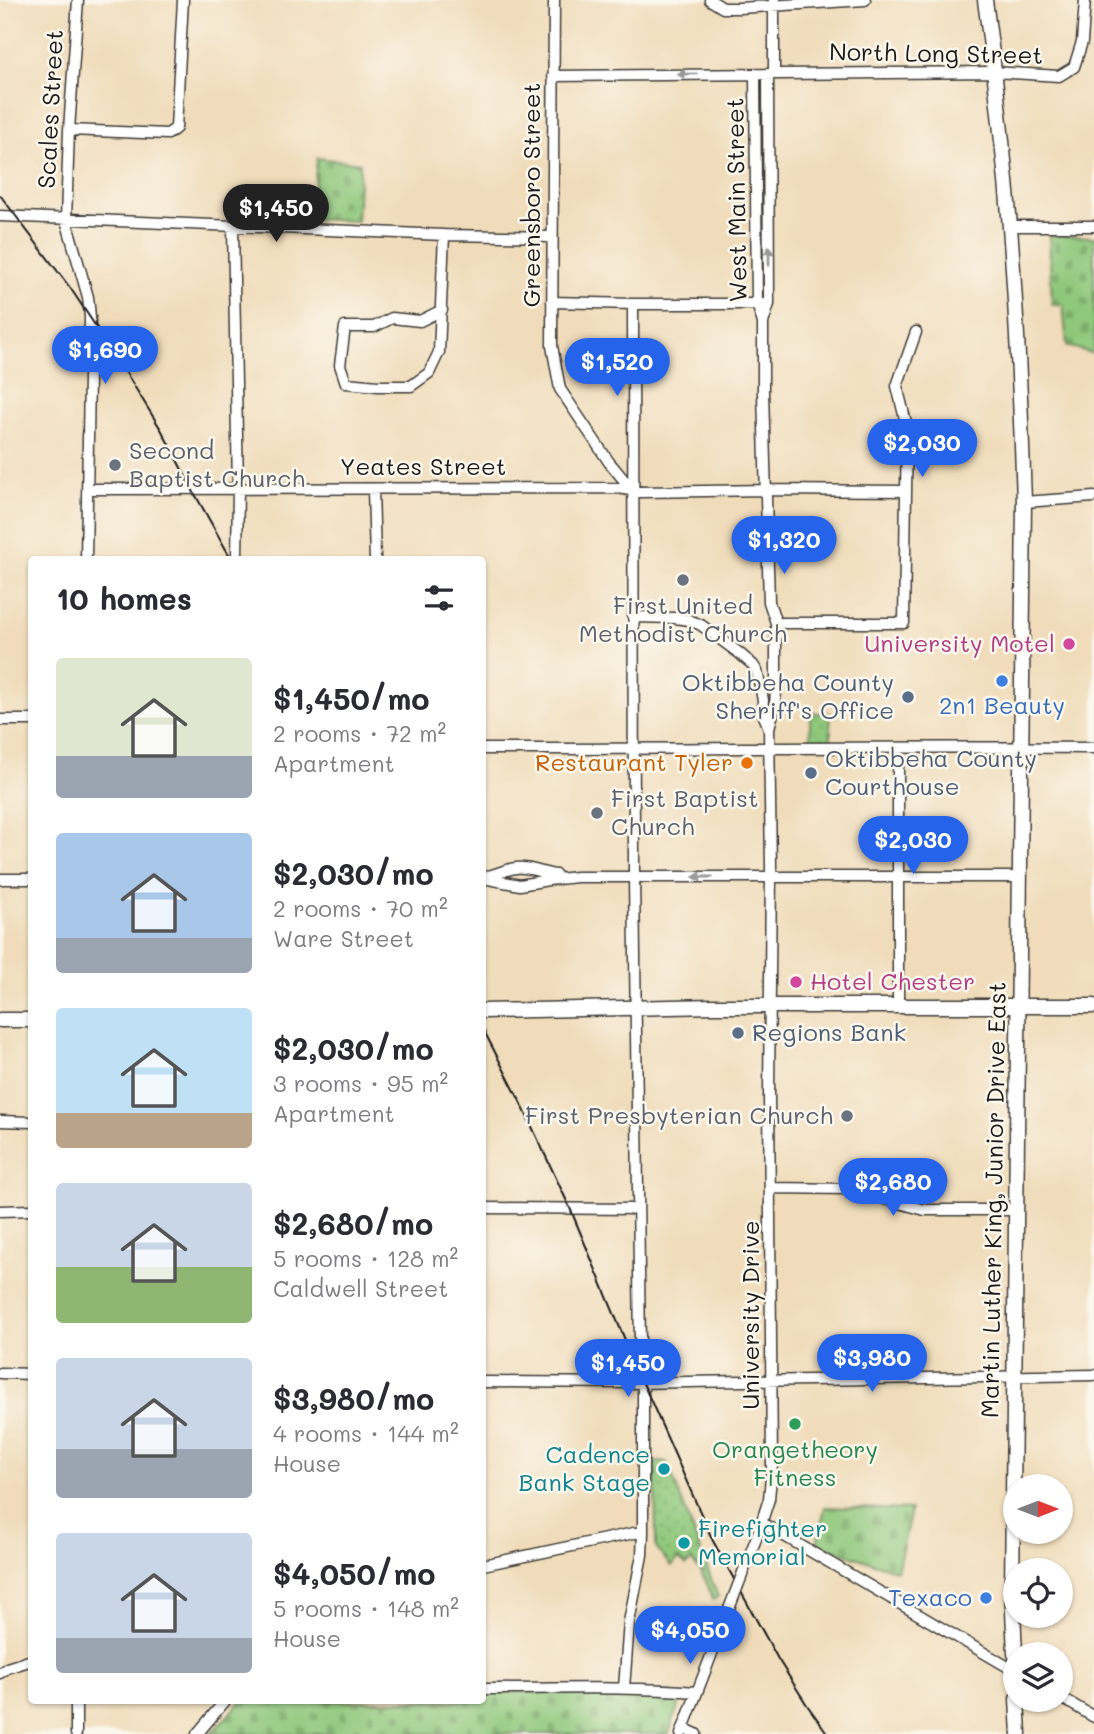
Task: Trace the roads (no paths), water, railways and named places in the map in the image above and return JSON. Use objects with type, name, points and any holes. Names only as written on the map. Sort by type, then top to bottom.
[{"type":"main road","name":"Martin Luther King, Junior Drive East","points":[[985,0],[1010,226],[1019,359],[1024,502],[1012,1589],[1015,1642]]},
{"type":"main road","points":[[486,1012],[770,1006],[1094,1006]]},
{"type":"main road","points":[[0,1020],[28,1020]]},
{"type":"main road","points":[[1018,1712],[1020,1734]]},
{"type":"street","name":"Scales Street","points":[[78,0],[66,220],[88,297],[90,317],[86,556]]},
{"type":"street","points":[[69,130],[168,134],[176,128],[183,0]]},
{"type":"street","name":"Greensboro Street","points":[[554,0],[552,346],[560,388],[609,462],[633,491]]},
{"type":"street","points":[[710,0],[723,8],[865,0]]},
{"type":"street","name":"North Long Street","points":[[553,76],[994,72],[1059,76],[1074,67],[1082,42],[1085,0]]},
{"type":"street","name":"West Main Street","points":[[769,701],[776,689],[776,623],[769,602],[762,392],[774,4]]},
{"type":"street","name":"West Main Street","points":[[755,74],[763,304]]},
{"type":"street","points":[[0,216],[233,227],[552,237]]},
{"type":"street","points":[[1010,226],[1094,226]]},
{"type":"street","points":[[233,227],[237,556]]},
{"type":"street","points":[[442,310],[420,321],[392,318],[374,327],[345,327],[340,365],[346,383],[411,386],[429,373],[439,352],[442,310],[444,235]]},
{"type":"street","points":[[552,302],[763,304]]},
{"type":"street","points":[[624,1688],[629,1622],[641,1562],[643,1533],[643,1382],[640,1348],[636,1008],[631,877],[635,750],[633,304]]},
{"type":"street","points":[[776,623],[904,624],[907,427],[897,386],[916,332]]},
{"type":"street","name":"Yeates Street","points":[[88,489],[618,488],[633,491],[906,491]]},
{"type":"street","points":[[373,489],[374,556]]},
{"type":"street","points":[[1024,502],[1094,498]]},
{"type":"street","points":[[633,617],[689,620],[701,625],[753,665],[769,701],[762,711],[769,728],[769,748]]},
{"type":"street","points":[[0,720],[28,720]]},
{"type":"street","points":[[486,748],[1094,748]]},
{"type":"street","name":"University Drive","points":[[682,1731],[762,1524],[771,1479],[773,1381],[769,748]]},
{"type":"street","points":[[898,748],[898,1007]]},
{"type":"street","points":[[502,877],[517,867],[529,868],[536,876]]},
{"type":"street","points":[[486,877],[502,877],[520,885],[545,874],[577,877],[1021,877]]},
{"type":"street","points":[[0,879],[28,879]]},
{"type":"street","points":[[0,1121],[28,1122]]},
{"type":"street","points":[[771,1188],[848,1189],[925,1210],[1016,1210]]},
{"type":"street","points":[[486,1208],[638,1209]]},
{"type":"street","points":[[0,1211],[28,1210]]},
{"type":"street","points":[[0,1373],[28,1374]]},
{"type":"street","points":[[486,1382],[773,1381],[1094,1375]]},
{"type":"street","points":[[762,1524],[1003,1664]]},
{"type":"street","points":[[486,1565],[643,1533]]},
{"type":"street","points":[[0,1673],[28,1661]]},
{"type":"street","points":[[486,1689],[624,1688],[697,1692]]},
{"type":"street","points":[[76,1704],[76,1734]]},
{"type":"street","points":[[197,1734],[222,1704]]},
{"type":"street","points":[[1073,1705],[1094,1717]]},
{"type":"street","points":[[682,1731],[696,1734]]},
{"type":"railway","points":[[0,195],[71,289],[118,360],[162,431],[230,556]]},
{"type":"railway","points":[[486,1035],[570,1208],[713,1541],[778,1659],[828,1734]]},
{"type":"place","name":"Second Baptist Church","points":[[115,465]]},
{"type":"place","name":"First United Methodist Church","points":[[683,580]]},
{"type":"place","name":"University Motel","points":[[1069,644]]},
{"type":"place","name":"2n1 Beauty","points":[[1002,681]]},
{"type":"place","name":"Oktibbeha County Sheriff's Office","points":[[908,697]]},
{"type":"place","name":"Restaurant Tyler","points":[[747,763]]},
{"type":"place","name":"Oktibbeha County Courthouse","points":[[811,773]]},
{"type":"place","name":"First Baptist Church","points":[[597,813]]},
{"type":"place","name":"Hotel Chester","points":[[796,982]]},
{"type":"place","name":"Regions Bank","points":[[738,1033]]},
{"type":"place","name":"First Presbyterian Church","points":[[847,1116]]},
{"type":"place","name":"Orangetheory Fitness","points":[[795,1424]]},
{"type":"place","name":"Cadence Bank Stage","points":[[664,1469]]},
{"type":"place","name":"Firefighter Memorial","points":[[684,1543]]},
{"type":"place","name":"Texaco","points":[[986,1598]]}]
